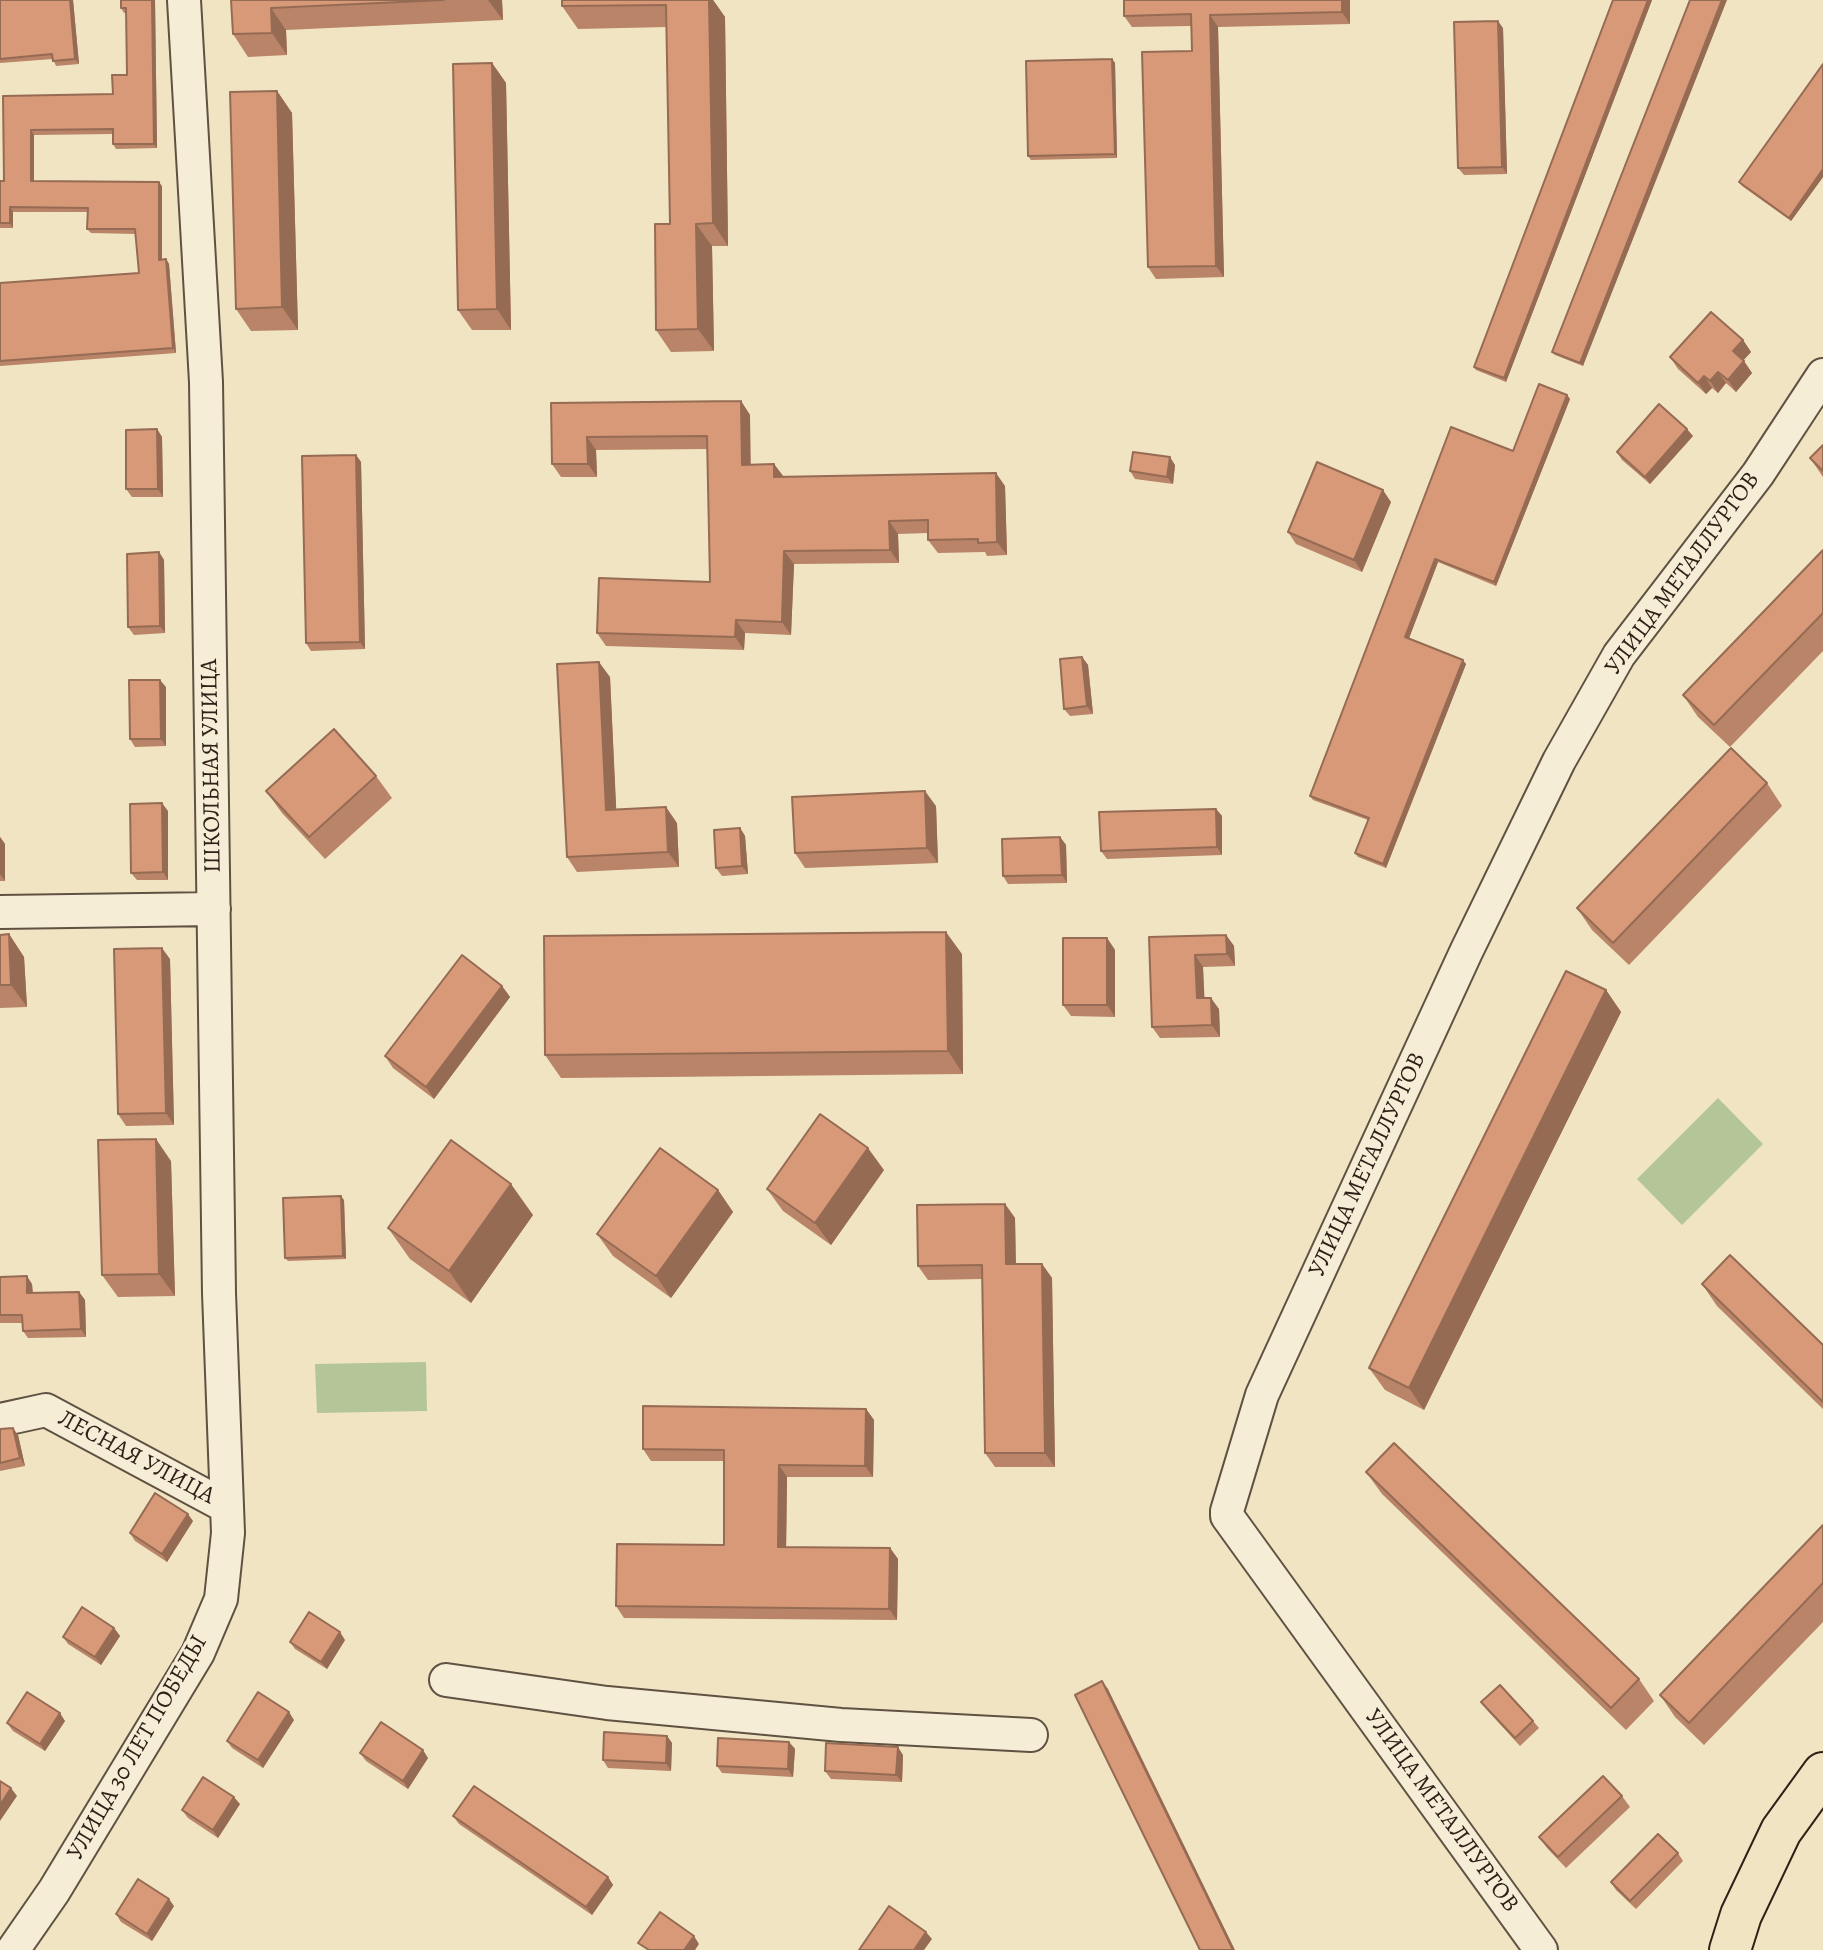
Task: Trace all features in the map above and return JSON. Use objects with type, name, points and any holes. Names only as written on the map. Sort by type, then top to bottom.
[{"type":"main road","points":[[1730,1950],[1741,1915],[1781,1831],[1823,1773]]},
{"type":"street","name":"ШКОЛЬНАЯ УЛИЦА","points":[[184,0],[206,382],[219,1293],[227,1519]]},
{"type":"street","name":"УЛИЦА МЕТАЛЛУРГОВ","points":[[1541,1950],[1227,1516],[1227,1511],[1262,1395],[1466,952],[1559,761],[1619,655],[1758,474],[1823,375]]},
{"type":"street","points":[[0,912],[214,909]]},
{"type":"street","name":"ЛЕСНАЯ УЛИЦА","points":[[0,1420],[46,1410],[227,1519]]},
{"type":"street","name":"УЛИЦА 30 ЛЕТ ПОБЕДЫ","points":[[13,1950],[54,1891],[198,1653],[221,1599],[227,1519]]},
{"type":"street","points":[[446,1680],[607,1703],[841,1725],[1031,1735]]},
{"type":"green space","points":[[1718,1098],[1763,1144],[1682,1225],[1637,1179]]},
{"type":"green space","points":[[426,1362],[427,1411],[317,1413],[315,1364]]},
{"type":"building","points":[[0,0],[70,0],[75,59],[53,61],[52,54],[0,59]]},
{"type":"building","points":[[121,0],[152,0],[154,144],[113,144],[113,129],[31,130],[31,181],[159,182],[159,260],[166,259],[173,348],[0,361],[0,283],[139,273],[135,229],[87,229],[88,208],[10,207],[10,223],[0,223],[0,181],[4,181],[3,96],[113,94],[112,75],[127,75],[126,8],[121,8]]},
{"type":"building","points":[[231,0],[444,0],[271,8],[272,33],[233,34]]},
{"type":"building","points":[[562,0],[709,0],[713,223],[696,224],[698,329],[656,330],[655,224],[670,224],[666,5],[562,6]]},
{"type":"building","points":[[1124,0],[1342,0],[1342,12],[1210,15],[1216,266],[1148,267],[1142,52],[1192,51],[1191,14],[1124,16]]},
{"type":"building","points":[[1613,0],[1648,0],[1504,378],[1474,367]]},
{"type":"building","points":[[1690,0],[1722,0],[1580,363],[1552,352]]},
{"type":"building","points":[[1498,21],[1502,167],[1458,168],[1454,22]]},
{"type":"building","points":[[1112,59],[1115,154],[1028,156],[1026,61]]},
{"type":"building","points":[[492,63],[497,309],[458,310],[453,64]]},
{"type":"building","points":[[1823,64],[1823,169],[1789,218],[1739,182]]},
{"type":"building","points":[[277,91],[282,307],[236,309],[230,92]]},
{"type":"building","points":[[1711,312],[1743,340],[1733,351],[1744,361],[1728,380],[1718,372],[1710,381],[1704,376],[1698,383],[1670,357]]},
{"type":"building","points":[[1539,384],[1567,395],[1494,582],[1435,559],[1405,637],[1463,660],[1383,864],[1355,853],[1369,818],[1310,796],[1451,427],[1513,451]]},
{"type":"building","points":[[741,401],[742,465],[774,464],[774,477],[996,473],[997,542],[978,543],[978,539],[928,540],[928,520],[889,521],[890,550],[784,551],[782,622],[736,620],[735,637],[597,633],[599,578],[710,582],[707,436],[587,437],[588,464],[552,464],[551,403]]},
{"type":"building","points":[[1659,404],[1687,429],[1645,477],[1617,452]]},
{"type":"building","points":[[157,429],[158,489],[126,489],[126,430]]},
{"type":"building","points":[[1823,445],[1823,471],[1810,458]]},
{"type":"building","points":[[1133,452],[1170,457],[1167,477],[1130,471]]},
{"type":"building","points":[[356,455],[360,642],[306,643],[302,456]]},
{"type":"building","points":[[1317,462],[1383,490],[1354,560],[1288,532]]},
{"type":"building","points":[[1823,550],[1823,613],[1714,725],[1683,695]]},
{"type":"building","points":[[159,552],[160,626],[128,627],[127,554]]},
{"type":"building","points":[[1082,657],[1087,706],[1064,709],[1060,659]]},
{"type":"building","points":[[599,662],[606,810],[666,807],[668,852],[567,857],[557,664]]},
{"type":"building","points":[[129,680],[160,680],[161,739],[130,739]]},
{"type":"building","points":[[334,729],[376,776],[309,837],[266,791]]},
{"type":"building","points":[[1731,748],[1767,783],[1613,943],[1577,908]]},
{"type":"building","points":[[925,791],[927,848],[795,853],[792,797]]},
{"type":"building","points":[[162,803],[163,872],[131,873],[130,804]]},
{"type":"building","points":[[1216,809],[1217,847],[1101,851],[1099,812]]},
{"type":"building","points":[[740,828],[742,866],[716,868],[714,830]]},
{"type":"building","points":[[1060,837],[1062,875],[1003,876],[1002,839]]},
{"type":"building","points":[[946,932],[948,1051],[545,1055],[544,936]]},
{"type":"building","points":[[9,934],[11,985],[0,985],[0,935]]},
{"type":"building","points":[[1226,935],[1227,954],[1195,955],[1197,998],[1211,998],[1212,1025],[1152,1027],[1149,937]]},
{"type":"building","points":[[1063,938],[1107,938],[1107,1005],[1063,1005]]},
{"type":"building","points":[[162,948],[166,1113],[118,1114],[114,949]]},
{"type":"building","points":[[462,955],[502,986],[426,1087],[385,1056]]},
{"type":"building","points":[[1566,971],[1606,990],[1409,1388],[1369,1368]]},
{"type":"building","points":[[820,1114],[868,1148],[815,1223],[767,1189]]},
{"type":"building","points":[[156,1139],[159,1274],[102,1275],[98,1140]]},
{"type":"building","points":[[451,1140],[511,1184],[449,1271],[388,1228]]},
{"type":"building","points":[[660,1148],[718,1190],[656,1276],[597,1234]]},
{"type":"building","points":[[341,1196],[343,1256],[285,1258],[283,1198]]},
{"type":"building","points":[[1005,1204],[1006,1264],[1042,1264],[1045,1453],[985,1453],[982,1265],[918,1266],[917,1205]]},
{"type":"building","points":[[1730,1255],[1823,1345],[1823,1402],[1702,1284]]},
{"type":"building","points":[[27,1276],[27,1293],[79,1292],[81,1329],[23,1331],[22,1315],[0,1315],[0,1277]]},
{"type":"building","points":[[643,1406],[866,1409],[865,1466],[779,1465],[778,1547],[890,1548],[889,1609],[616,1606],[617,1544],[724,1545],[724,1450],[643,1449]]},
{"type":"building","points":[[13,1428],[20,1458],[0,1463],[0,1429]]},
{"type":"building","points":[[1394,1443],[1639,1679],[1611,1708],[1366,1472]]},
{"type":"building","points":[[155,1493],[188,1514],[162,1554],[130,1533]]},
{"type":"building","points":[[1823,1525],[1823,1583],[1689,1723],[1660,1695]]},
{"type":"building","points":[[82,1607],[114,1628],[95,1657],[63,1637]]},
{"type":"building","points":[[309,1612],[340,1632],[321,1662],[290,1642]]},
{"type":"building","points":[[1102,1681],[1233,1950],[1200,1950],[1075,1695]]},
{"type":"building","points":[[1500,1685],[1533,1721],[1515,1738],[1481,1702]]},
{"type":"building","points":[[27,1692],[60,1713],[40,1744],[7,1723]]},
{"type":"building","points":[[258,1692],[289,1712],[258,1760],[227,1741]]},
{"type":"building","points":[[381,1722],[423,1750],[403,1781],[360,1753]]},
{"type":"building","points":[[604,1732],[667,1736],[666,1763],[603,1760]]},
{"type":"building","points":[[718,1738],[789,1742],[788,1769],[717,1766]]},
{"type":"building","points":[[826,1743],[898,1747],[896,1775],[825,1771]]},
{"type":"building","points":[[1603,1776],[1622,1796],[1558,1857],[1539,1837]]},
{"type":"building","points":[[203,1777],[234,1797],[213,1830],[182,1810]]},
{"type":"building","points":[[0,1781],[11,1788],[0,1805]]},
{"type":"building","points":[[474,1786],[608,1877],[586,1907],[453,1816]]},
{"type":"building","points":[[1658,1834],[1678,1853],[1630,1901],[1611,1882]]},
{"type":"building","points":[[138,1879],[169,1899],[147,1934],[116,1914]]},
{"type":"building","points":[[889,1906],[926,1932],[914,1950],[859,1950]]},
{"type":"building","points":[[660,1912],[694,1936],[684,1950],[649,1950],[638,1943]]}]
